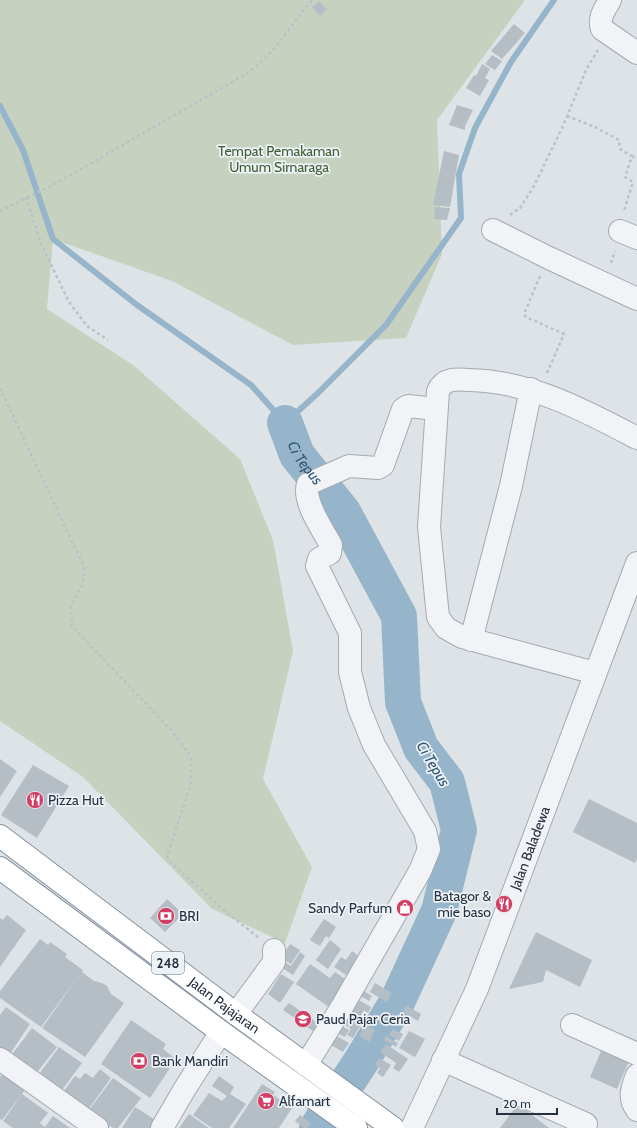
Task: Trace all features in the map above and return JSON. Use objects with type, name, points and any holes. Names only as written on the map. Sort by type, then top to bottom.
[{"type":"highway","name":"Jalan Pajajaran","points":[[0,836],[236,1014],[393,1128]]},
{"type":"highway","name":"Jalan Pajajaran","points":[[0,868],[221,1032],[356,1128]]},
{"type":"street","points":[[610,0],[602,14],[600,23],[602,29],[637,53]]},
{"type":"street","points":[[496,231],[549,258],[637,299]]},
{"type":"street","points":[[595,673],[462,637],[446,628],[438,617],[429,527],[438,391],[444,382],[452,379],[485,380],[535,391],[583,411],[637,438]]},
{"type":"street","points":[[472,640],[535,391]]},
{"type":"street","points":[[306,1064],[343,1005],[420,872],[429,849],[425,831],[374,746],[359,708],[350,672],[350,633],[317,566],[319,558],[330,553],[331,545],[312,511],[306,489],[308,484],[349,466],[378,468],[384,465],[403,408],[408,406],[436,409]]},
{"type":"street","name":"Jalan Baladewa","points":[[412,1128],[477,989],[637,563]]},
{"type":"street","points":[[236,1014],[274,962],[274,950]]},
{"type":"street","points":[[572,1025],[637,1054]]},
{"type":"street","points":[[162,1128],[221,1032]]},
{"type":"street","points":[[0,1059],[97,1128]]},
{"type":"street","points":[[443,1060],[586,1124]]},
{"type":"street","points":[[637,1075],[631,1096],[632,1104],[637,1110]]},
{"type":"path","points":[[0,211],[53,185],[228,86],[258,66],[278,46],[312,0]]},
{"type":"path","points":[[496,231],[512,212],[520,208],[534,186],[567,116],[587,68],[607,33]]},
{"type":"path","points":[[567,116],[595,127],[620,140],[620,149],[637,159]]},
{"type":"path","points":[[608,286],[610,268],[629,234],[626,204],[633,182],[625,177],[632,156]]},
{"type":"path","points":[[26,197],[41,244],[69,302],[87,326],[108,340]]},
{"type":"path","points":[[535,391],[564,334],[526,317],[524,314],[549,258]]},
{"type":"path","points":[[0,388],[85,569],[82,586],[71,604],[72,626],[171,730],[191,757],[191,784],[167,856],[169,861],[220,906],[274,950]]},
{"type":"green space","name":"Tempat Pemakaman Umum Sirnaraga","points":[[0,0],[525,0],[437,120],[442,254],[406,338],[293,345],[172,281],[53,239],[47,309],[133,365],[240,459],[273,540],[293,651],[263,779],[312,867],[285,943],[212,909],[83,777],[0,721]]},
{"type":"building","points":[[319,1],[327,9],[320,16],[312,7]]},
{"type":"building","points":[[514,24],[525,33],[502,59],[491,51]]},
{"type":"building","points":[[492,55],[502,61],[495,70],[485,64]]},
{"type":"building","points":[[482,64],[490,69],[485,78],[489,80],[480,96],[466,88],[474,75],[476,76]]},
{"type":"building","points":[[457,105],[473,110],[465,126],[465,130],[449,125]]},
{"type":"building","points":[[444,151],[459,155],[450,207],[433,205]]},
{"type":"building","points":[[435,207],[450,208],[447,220],[434,219]]},
{"type":"building","points":[[0,759],[17,771],[0,797]]},
{"type":"building","name":"Pizza Hut","points":[[33,765],[69,786],[37,838],[1,815]]},
{"type":"building","points":[[589,799],[637,823],[637,859],[635,863],[573,832]]},
{"type":"building","name":"BRI","points":[[167,899],[183,914],[165,932],[150,918]]},
{"type":"building","points":[[7,915],[26,930],[0,967],[0,918],[3,920]]},
{"type":"building","points":[[324,919],[336,927],[329,938],[326,936],[320,946],[310,940]]},
{"type":"building","points":[[536,932],[592,960],[580,987],[546,970],[543,982],[509,989]]},
{"type":"building","points":[[40,939],[48,945],[50,942],[67,954],[65,957],[83,970],[82,972],[94,981],[107,986],[111,994],[124,1003],[85,1057],[42,1028],[80,974],[41,1027],[0,998],[0,991]]},
{"type":"building","points":[[330,940],[341,949],[328,969],[316,960]]},
{"type":"building","points":[[290,944],[300,950],[291,964],[281,958]]},
{"type":"building","points":[[352,951],[364,960],[352,979],[334,967],[341,957],[346,960]]},
{"type":"building","points":[[300,952],[305,956],[293,975],[281,967],[285,962],[291,966]]},
{"type":"building","points":[[310,964],[330,978],[335,972],[352,984],[333,1010],[296,984]]},
{"type":"building","points":[[281,974],[294,982],[280,1003],[268,994]]},
{"type":"building","points":[[375,983],[392,993],[387,1002],[370,992]]},
{"type":"building","points":[[357,987],[372,996],[369,1001],[354,992]]},
{"type":"building","points":[[351,996],[371,1007],[368,1013],[364,1010],[359,1019],[343,1009]]},
{"type":"building","points":[[289,1003],[322,1026],[317,1034],[283,1010]]},
{"type":"building","points":[[406,1005],[421,1014],[418,1021],[403,1012]]},
{"type":"building","points":[[6,1007],[30,1024],[10,1054],[0,1047],[0,1015]]},
{"type":"building","points":[[342,1011],[353,1019],[348,1027],[336,1020]]},
{"type":"building","points":[[355,1018],[362,1023],[353,1038],[347,1035]]},
{"type":"building","name":"Bank Mandiri","points":[[131,1020],[166,1044],[163,1049],[176,1059],[150,1098],[101,1064]]},
{"type":"building","points":[[338,1024],[349,1030],[345,1037],[334,1031]]},
{"type":"building","points":[[365,1024],[375,1030],[369,1042],[359,1036]]},
{"type":"building","points":[[32,1028],[57,1047],[35,1075],[10,1057]]},
{"type":"building","points":[[393,1029],[403,1034],[399,1041],[389,1035]]},
{"type":"building","points":[[409,1031],[425,1039],[415,1057],[399,1048]]},
{"type":"building","points":[[329,1032],[349,1043],[343,1052],[324,1041]]},
{"type":"building","points":[[386,1036],[398,1043],[396,1047],[384,1040]]},
{"type":"building","points":[[605,1042],[632,1054],[617,1089],[590,1077]]},
{"type":"building","points":[[386,1044],[408,1059],[399,1072],[393,1068],[396,1063],[380,1052]]},
{"type":"building","points":[[59,1047],[82,1063],[62,1090],[45,1079],[46,1077],[40,1073]]},
{"type":"building","points":[[379,1058],[391,1065],[383,1077],[377,1073],[380,1068],[375,1065]]},
{"type":"building","points":[[100,1069],[111,1078],[87,1111],[63,1092],[75,1076],[80,1079],[85,1073],[93,1078]]},
{"type":"building","points":[[3,1074],[25,1090],[2,1120],[0,1119],[0,1077]]},
{"type":"building","points":[[219,1076],[234,1087],[230,1094],[246,1104],[229,1128],[212,1128],[193,1115],[209,1093],[222,1101],[227,1096],[212,1086]]},
{"type":"building","points":[[113,1078],[141,1098],[118,1128],[113,1128],[110,1126],[108,1128],[103,1128],[85,1115]]},
{"type":"building","name":"Alfamart","points":[[262,1084],[275,1092],[273,1095],[292,1108],[279,1128],[233,1128]]},
{"type":"building","points":[[22,1094],[48,1113],[40,1123],[45,1127],[53,1116],[70,1128],[13,1128],[3,1121]]},
{"type":"building","points":[[518,1104],[549,1128],[500,1128]]},
{"type":"building","points":[[135,1107],[160,1123],[157,1128],[122,1128]]},
{"type":"building","points":[[189,1114],[209,1128],[179,1128]]},
{"type":"building","points":[[300,1115],[311,1123],[307,1128],[304,1128],[295,1121]]},
{"type":"waterway","points":[[0,106],[23,150],[53,239],[137,305],[251,385],[285,423],[318,393],[386,325],[461,218],[459,174],[475,128],[511,62],[554,0]]},
{"type":"waterway","name":"Ci Tepus","points":[[285,423],[297,455],[343,512],[399,616],[403,702],[421,748],[447,782],[459,830],[439,911],[397,1002],[360,1063],[317,1128]]},
{"type":"place","name":"Pizza Hut","points":[[35,800]]},
{"type":"place","name":"Batagor & mie baso","points":[[504,904]]},
{"type":"place","name":"Sandy Parfum","points":[[405,908]]},
{"type":"place","name":"BRI","points":[[166,916]]},
{"type":"place","name":"Paud Pajar Ceria","points":[[303,1019]]},
{"type":"place","name":"Bank Mandiri","points":[[139,1061]]},
{"type":"place","name":"Alfamart","points":[[266,1101]]}]
